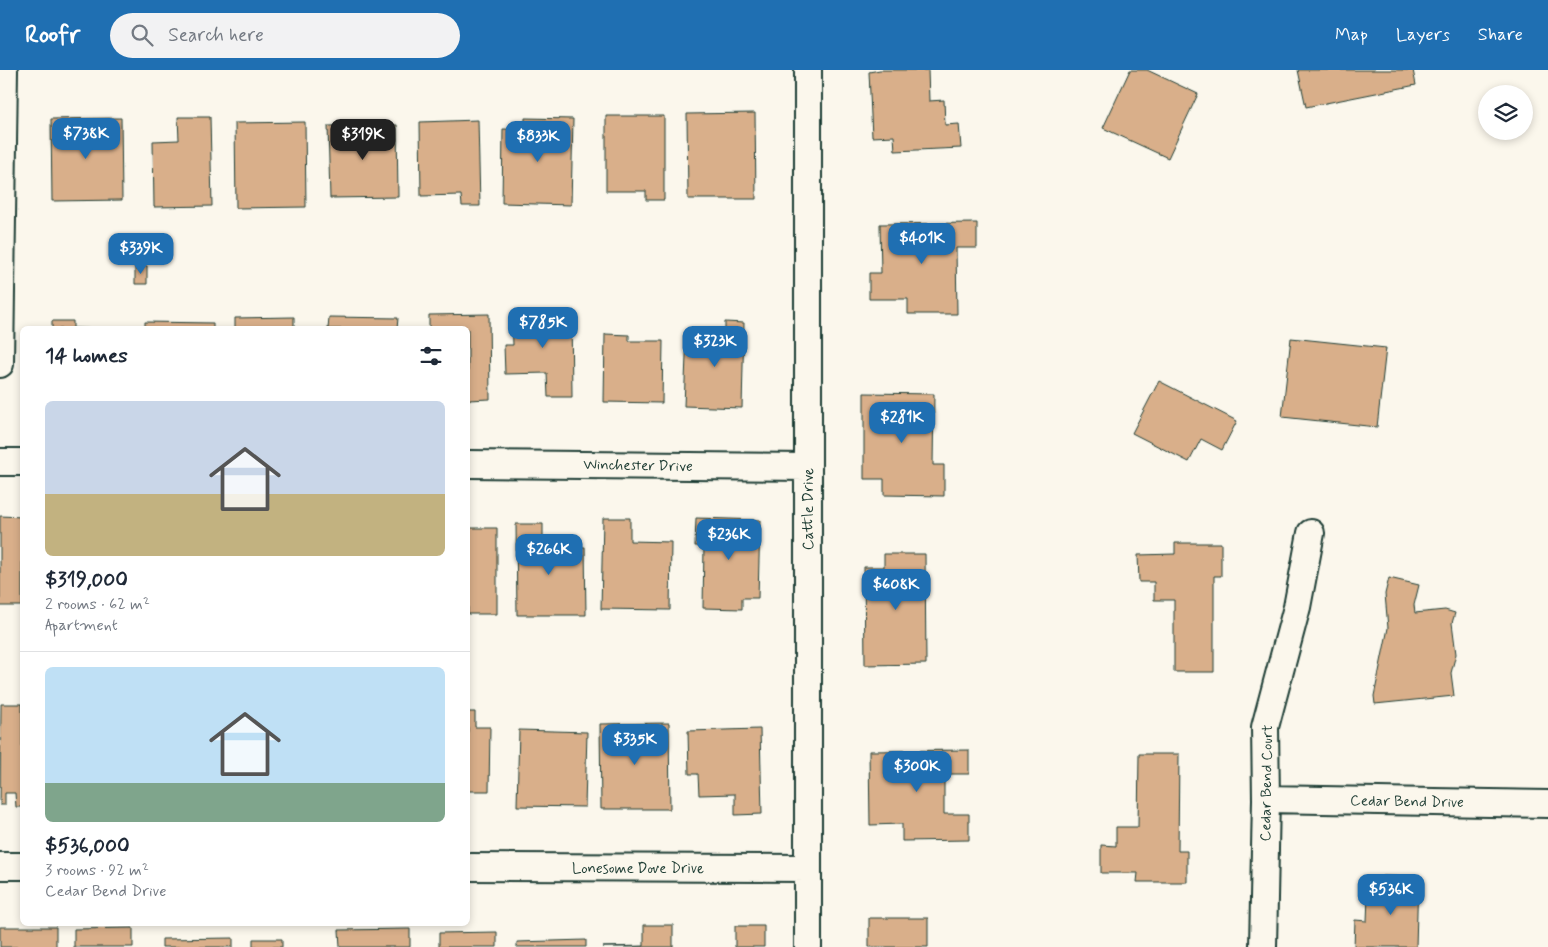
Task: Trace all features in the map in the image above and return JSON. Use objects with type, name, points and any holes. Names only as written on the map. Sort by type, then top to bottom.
[{"type":"street","points":[[0,364],[4,70]]},
{"type":"street","name":"Cattle Drive","points":[[808,70],[808,947]]},
{"type":"street","points":[[0,462],[20,462]]},
{"type":"street","name":"Winchester Drive","points":[[470,464],[808,467]]},
{"type":"street","name":"Cedar Bend Court","points":[[1263,947],[1266,800],[1265,727],[1297,607],[1311,533]]},
{"type":"street","name":"Cedar Bend Drive","points":[[1266,800],[1548,804]]},
{"type":"street","points":[[0,866],[20,866]]},
{"type":"street","name":"Lonesome Dove Drive","points":[[470,867],[808,868]]},
{"type":"building","points":[[880,70],[928,70],[929,101],[944,100],[945,125],[959,124],[961,148],[895,151],[894,136],[872,137],[869,72]]},
{"type":"building","points":[[1130,70],[1147,70],[1198,94],[1168,158],[1103,128]]},
{"type":"building","points":[[1298,70],[1413,70],[1416,85],[1306,107]]},
{"type":"building","points":[[755,113],[756,199],[688,199],[687,114]]},
{"type":"building","points":[[606,116],[664,116],[664,200],[646,200],[646,191],[606,191]]},
{"type":"building","points":[[178,117],[210,117],[212,206],[154,207],[153,141],[179,140]]},
{"type":"building","points":[[121,118],[122,200],[52,201],[51,119]]},
{"type":"building","points":[[525,118],[573,119],[571,205],[502,203],[503,129],[525,130]]},
{"type":"building","points":[[478,120],[480,206],[462,206],[461,195],[421,196],[420,122]]},
{"type":"building","points":[[305,122],[306,207],[236,208],[235,123]]},
{"type":"building","points":[[397,125],[398,197],[330,198],[328,126]]},
{"type":"building","points":[[977,223],[977,248],[956,248],[957,314],[908,314],[908,299],[869,299],[869,273],[881,273],[880,224]]},
{"type":"building","points":[[135,266],[147,266],[147,284],[135,284]]},
{"type":"building","points":[[571,312],[572,397],[548,397],[547,373],[505,374],[504,345],[513,345],[512,313]]},
{"type":"building","points":[[489,314],[490,399],[470,400],[470,326],[429,326],[429,315]]},
{"type":"building","points":[[294,317],[294,326],[235,326],[235,318]]},
{"type":"building","points":[[329,317],[398,318],[397,326],[328,326]]},
{"type":"building","points":[[52,321],[73,321],[73,326],[52,326]]},
{"type":"building","points":[[145,322],[213,323],[213,326],[145,326]]},
{"type":"building","points":[[725,322],[744,323],[742,408],[684,406],[687,331],[725,332]]},
{"type":"building","points":[[605,334],[629,335],[629,341],[663,341],[662,403],[604,402]]},
{"type":"building","points":[[1291,338],[1386,348],[1377,427],[1282,417]]},
{"type":"building","points":[[1159,381],[1237,421],[1222,450],[1201,439],[1189,462],[1132,433]]},
{"type":"building","points":[[864,393],[934,394],[933,465],[944,465],[944,496],[884,495],[884,479],[864,479]]},
{"type":"building","points":[[0,516],[20,517],[20,606],[0,606]]},
{"type":"building","points":[[603,518],[630,518],[630,541],[671,542],[670,610],[601,609]]},
{"type":"building","points":[[696,518],[760,520],[758,598],[742,598],[742,609],[703,608],[704,546],[695,546]]},
{"type":"building","points":[[516,524],[543,524],[543,548],[585,547],[586,615],[517,615]]},
{"type":"building","points":[[470,528],[497,528],[497,614],[470,614]]},
{"type":"building","points":[[1175,543],[1221,543],[1221,576],[1214,576],[1214,672],[1174,672],[1174,600],[1154,600],[1154,582],[1139,582],[1138,555],[1175,554]]},
{"type":"building","points":[[884,554],[925,554],[926,664],[865,665],[864,567],[884,567]]},
{"type":"building","points":[[1389,578],[1419,585],[1414,605],[1415,613],[1445,610],[1455,613],[1452,623],[1456,654],[1451,673],[1454,696],[1375,704],[1374,696],[1388,628],[1385,594]]},
{"type":"building","points":[[1,704],[20,704],[20,807],[16,807],[15,793],[5,793],[5,805],[0,805]]},
{"type":"building","points":[[470,712],[475,712],[475,727],[490,727],[489,791],[470,791]]},
{"type":"building","points":[[669,723],[670,809],[601,809],[600,724]]},
{"type":"building","points":[[760,729],[762,814],[735,815],[735,794],[699,795],[698,774],[689,774],[688,731]]},
{"type":"building","points":[[519,730],[587,732],[585,807],[517,806]]},
{"type":"building","points":[[969,750],[969,774],[944,774],[944,814],[969,814],[969,840],[902,841],[902,824],[870,825],[869,751]]},
{"type":"building","points":[[1139,754],[1179,754],[1178,851],[1187,851],[1187,882],[1137,882],[1138,873],[1101,873],[1101,845],[1116,846],[1116,827],[1138,827]]},
{"type":"building","points":[[1383,876],[1418,877],[1416,947],[1354,947],[1355,920],[1367,921],[1368,896],[1382,897]]},
{"type":"building","points":[[869,918],[928,918],[928,947],[869,947]]},
{"type":"building","points":[[644,925],[673,925],[673,947],[603,947],[644,946]]},
{"type":"building","points":[[735,926],[764,926],[764,947],[735,947]]},
{"type":"building","points":[[0,927],[56,927],[56,947],[0,947]]},
{"type":"building","points":[[133,928],[133,947],[74,947],[74,929]]},
{"type":"building","points":[[410,929],[410,947],[340,947],[339,930]]},
{"type":"building","points":[[497,932],[497,947],[439,947],[439,933]]},
{"type":"building","points":[[233,938],[233,947],[162,947],[162,939]]},
{"type":"building","points":[[253,939],[282,939],[282,947],[253,947]]},
{"type":"building","points":[[586,940],[586,947],[517,947],[517,942]]}]
